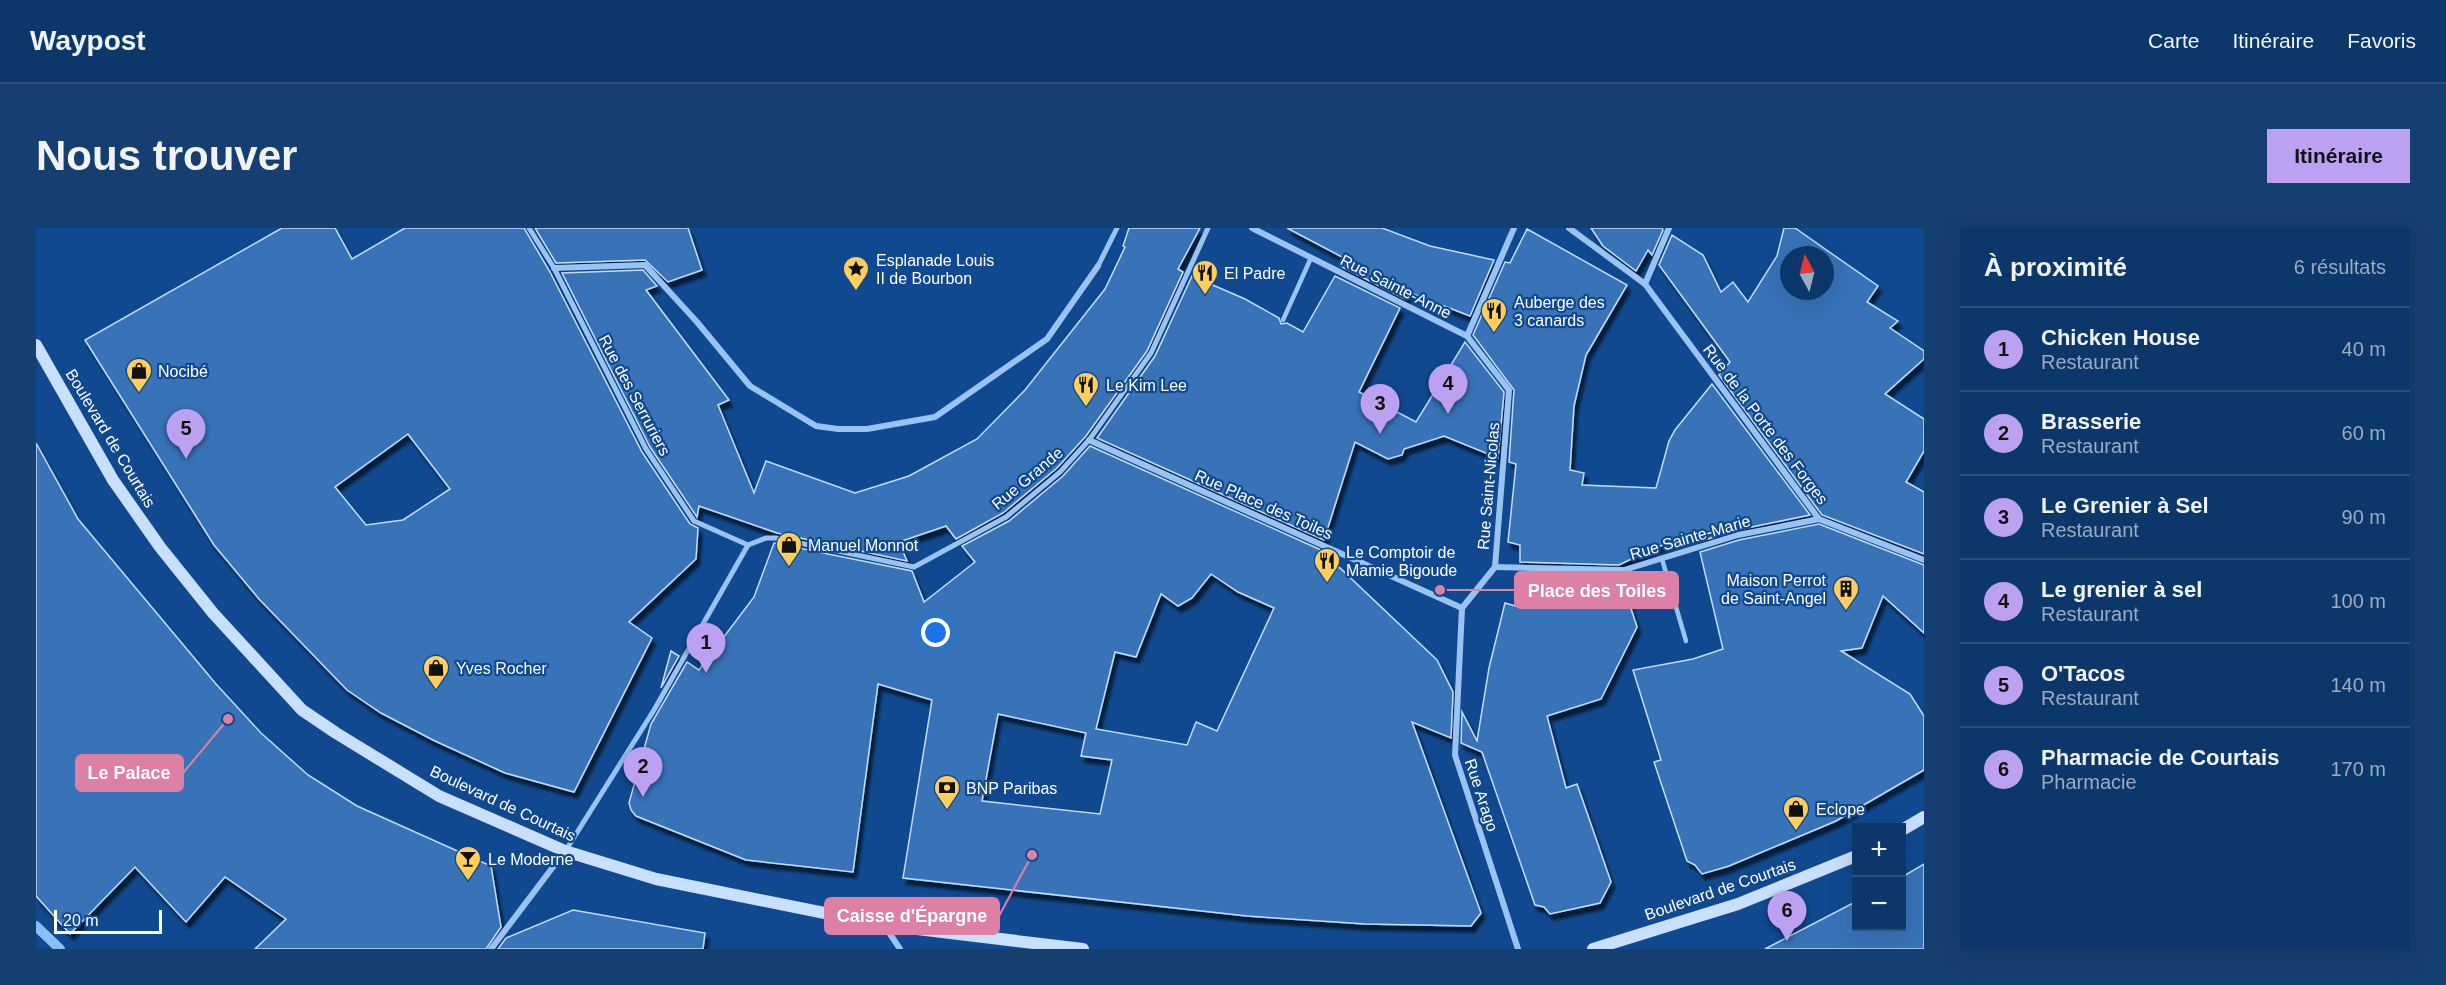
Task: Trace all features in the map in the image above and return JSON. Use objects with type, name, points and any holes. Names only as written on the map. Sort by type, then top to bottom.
[{"type":"main road","name":"Boulevard de Courtais","points":[[37,348],[113,480],[159,547],[213,613],[302,710],[440,796],[565,851],[656,879],[884,925],[1083,949]]},
{"type":"main road","points":[[1906,828],[1924,817]]},
{"type":"main road","name":"Boulevard de Courtais","points":[[1593,949],[1738,904],[1852,858]]},
{"type":"street","name":"Rue des Serruriers","points":[[529,228],[554,267],[646,449],[694,521],[748,545]]},
{"type":"street","points":[[554,267],[645,265],[697,322],[750,386],[816,426],[867,429],[935,417],[1047,339],[1098,266],[1118,228]]},
{"type":"street","name":"Rue Grande","points":[[748,545],[765,538],[776,538],[914,567],[1006,517],[1060,472],[1089,440],[1151,353],[1208,228]]},
{"type":"street","name":"Rue Sainte-Anne","points":[[1252,228],[1467,336],[1509,390]]},
{"type":"street","points":[[1467,336],[1514,228]]},
{"type":"street","name":"Rue de la Porte des Forges","points":[[1569,228],[1645,284],[1819,519],[1924,560]]},
{"type":"street","points":[[1645,284],[1669,228]]},
{"type":"street","name":"Rue Saint-Nicolas","points":[[1461,608],[1495,567],[1509,390]]},
{"type":"street","name":"Rue Place des Toiles","points":[[1089,440],[1461,608]]},
{"type":"street","name":"Rue Sainte-Marie","points":[[1495,567],[1624,570],[1738,535],[1819,519]]},
{"type":"street","points":[[491,949],[565,851],[654,710],[748,545]]},
{"type":"street","name":"Rue Arago","points":[[1461,608],[1455,755],[1518,949]]},
{"type":"street","points":[[884,925],[900,949]]},
{"type":"lane","points":[[1283,320],[1311,258]]},
{"type":"lane","points":[[1662,559],[1686,641]]},
{"type":"building","points":[[282,228],[335,228],[352,259],[405,228],[524,228],[550,272],[642,452],[690,524],[698,528],[696,559],[629,622],[652,638],[574,792],[505,773],[381,713],[347,690],[259,599],[214,545],[85,340]],"holes":[[[408,434],[450,489],[403,520],[366,525],[335,487]]]},
{"type":"building","points":[[535,228],[688,228],[702,270],[668,282],[645,260],[556,263]]},
{"type":"building","points":[[1129,228],[1200,228],[1178,269],[1183,272],[1147,351],[1086,436],[1057,468],[1003,513],[956,539],[946,526],[899,542],[907,561],[777,533],[699,506],[697,517],[650,447],[562,273],[643,270],[657,286],[646,290],[729,400],[718,405],[754,493],[766,461],[855,493],[909,476],[977,439],[1025,390],[1105,289],[1125,247],[1123,246]]},
{"type":"building","points":[[1287,228],[1382,228],[1430,246],[1494,260],[1470,316],[1408,292],[1405,299],[1340,266],[1344,258]]},
{"type":"building","points":[[1591,228],[1662,228],[1663,230],[1652,255],[1648,250],[1636,271],[1603,246]]},
{"type":"building","points":[[1784,228],[1795,228],[1821,246],[1780,246],[1780,300],[1834,300],[1834,255],[1878,286],[1867,302],[1898,321],[1890,328],[1924,351],[1924,359],[1885,394],[1924,419],[1924,451],[1906,482],[1924,492],[1924,554],[1822,515],[1719,375],[1730,362],[1659,265],[1672,235],[1703,255],[1721,292],[1733,282],[1748,302],[1777,256]]},
{"type":"building","points":[[1527,229],[1627,285],[1586,355],[1574,406],[1570,470],[1584,473],[1582,485],[1656,488],[1669,441],[1675,430],[1712,384],[1810,515],[1737,530],[1698,542],[1696,534],[1654,548],[1619,565],[1520,562],[1520,545],[1508,542],[1516,464],[1509,462],[1514,390],[1473,335],[1505,262],[1510,263]]},
{"type":"building","points":[[1192,276],[1245,299],[1279,318],[1281,324],[1287,323],[1303,332],[1335,276],[1400,308],[1359,392],[1416,422],[1465,342],[1504,392],[1498,458],[1444,436],[1404,449],[1402,455],[1388,459],[1355,442],[1324,540],[1097,438],[1155,356]]},
{"type":"building","points":[[36,443],[78,519],[216,684],[261,733],[308,775],[357,806],[491,866],[501,927],[486,949],[255,949],[286,919],[225,877],[186,922],[135,867],[70,934],[36,896]]},
{"type":"building","points":[[1090,446],[1321,550],[1318,560],[1340,568],[1437,660],[1453,692],[1451,738],[1412,722],[1481,913],[1471,926],[1365,924],[1247,916],[903,878],[932,700],[878,684],[853,872],[746,860],[636,816],[631,810],[629,803],[651,724],[687,662],[699,670],[754,597],[774,543],[912,571],[924,602],[975,562],[962,546],[1009,521],[1063,476]],"holes":[[[1211,574],[1238,592],[1274,608],[1217,731],[1196,722],[1187,745],[1096,729],[1115,652],[1136,657],[1161,594],[1178,606],[1192,598]],[[998,714],[1086,733],[1081,756],[1112,760],[1100,814],[982,801]]]},
{"type":"building","points":[[1819,524],[1924,565],[1924,633],[1883,596],[1862,648],[1841,651],[1910,694],[1924,716],[1924,770],[1836,821],[1729,866],[1702,874],[1695,865],[1687,861],[1654,762],[1661,760],[1633,670],[1693,659],[1723,649],[1700,552],[1739,540]]},
{"type":"building","points":[[1520,573],[1620,575],[1637,627],[1601,699],[1547,716],[1566,788],[1577,784],[1611,882],[1600,903],[1550,914],[1544,907],[1535,905],[1482,752],[1461,743],[1462,712],[1477,741],[1489,668],[1505,603],[1519,607]]},
{"type":"building","points":[[671,651],[679,656],[661,688]]},
{"type":"building","points":[[1924,864],[1924,949],[1765,949],[1852,904],[1852,931],[1906,931],[1906,875]]},
{"type":"building","points":[[573,910],[705,933],[703,949],[498,949],[506,938]]},
{"type":"waterway","points":[[36,926],[60,949]]},
{"type":"place","name":"Esplanade Louis II de Bourbon","points":[[856,292]]},
{"type":"place","name":"El Padre","points":[[1205,296]]},
{"type":"place","name":"Auberge des 3 canards","points":[[1494,334]]},
{"type":"place","name":"Nocibé","points":[[139,394]]},
{"type":"place","name":"Le Kim Lee","points":[[1086,408]]},
{"type":"place","name":"Le grenier à sel","points":[[1448,414]]},
{"type":"place","name":"Le Grenier à Sel","points":[[1380,434]]},
{"type":"place","name":"O'Tacos","points":[[186,459]]},
{"type":"place","name":"Manuel Monnot","points":[[789,568]]},
{"type":"place","name":"Le Comptoir de Mamie Bigoude","points":[[1327,584]]},
{"type":"place","name":"Place des Toiles","points":[[1440,590]]},
{"type":"place","name":"Maison Perrot de Saint-Angel","points":[[1846,612]]},
{"type":"place","name":"Chicken House","points":[[706,673]]},
{"type":"place","name":"Yves Rocher","points":[[436,691]]},
{"type":"place","name":"Le Palace","points":[[228,719]]},
{"type":"place","name":"Brasserie","points":[[643,797]]},
{"type":"place","name":"BNP Paribas","points":[[947,811]]},
{"type":"place","name":"Eclope","points":[[1796,832]]},
{"type":"place","name":"Caisse d'Épargne","points":[[1032,855]]},
{"type":"place","name":"Le Moderne","points":[[468,882]]},
{"type":"place","name":"Pharmacie de Courtais","points":[[1787,941]]}]
